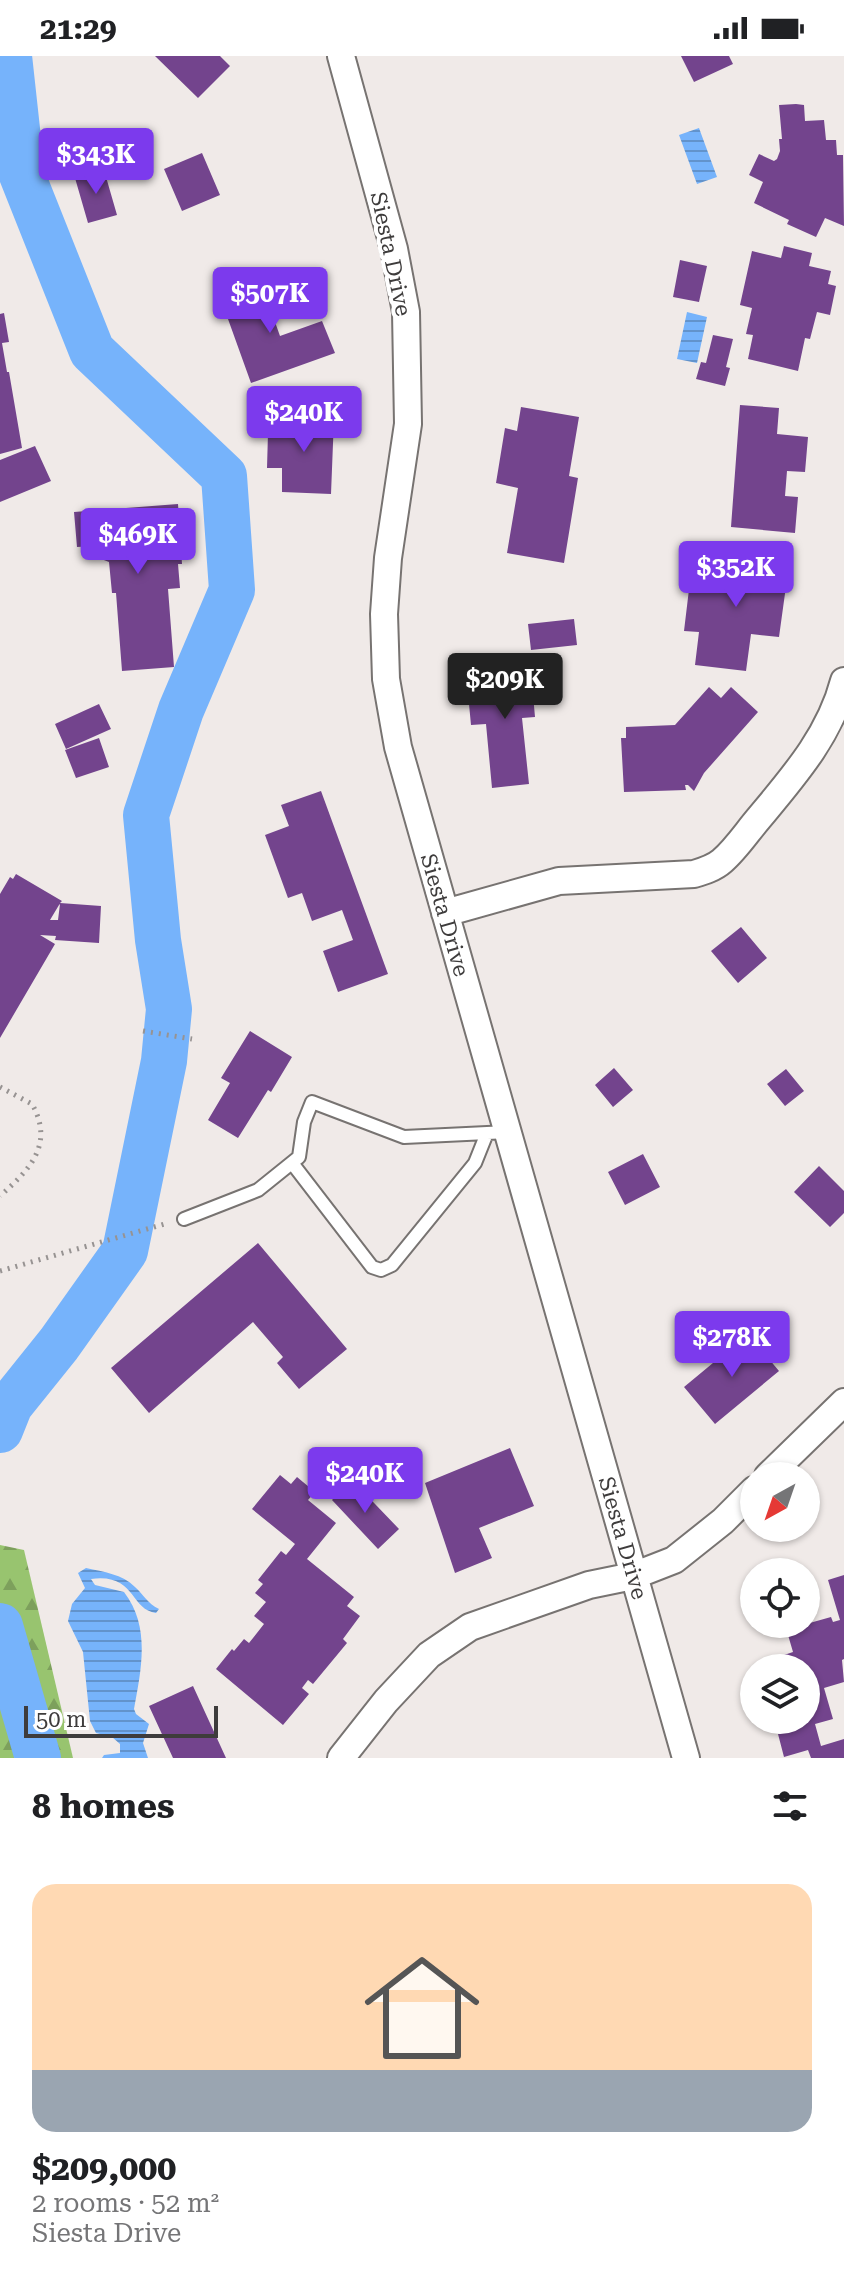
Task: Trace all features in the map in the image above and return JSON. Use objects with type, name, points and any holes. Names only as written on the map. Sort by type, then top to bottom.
[{"type":"street","name":"Siesta Drive","points":[[341,56],[394,249],[406,312],[408,424],[388,558],[384,614],[386,679],[398,747],[445,913],[498,1133],[686,1758]]},
{"type":"street","points":[[445,913],[559,881],[694,874],[710,869],[734,848],[803,765],[830,719],[844,681]]},
{"type":"street","points":[[782,1462],[844,1402]]},
{"type":"street","points":[[341,1758],[386,1701],[429,1655],[470,1627],[589,1585],[633,1576],[674,1560],[740,1504]]},
{"type":"lane","points":[[184,1219],[258,1190],[299,1157],[304,1122],[312,1102],[404,1137],[498,1133]]},
{"type":"lane","points":[[292,1163],[372,1267],[381,1270],[392,1265],[498,1133]]},
{"type":"path","points":[[143,1031],[192,1039]]},
{"type":"path","points":[[0,1087],[32,1104],[41,1130],[33,1163],[0,1196]]},
{"type":"path","points":[[0,1271],[154,1227]]},
{"type":"green space","points":[[0,1545],[24,1550],[73,1758],[0,1758]]},
{"type":"water","points":[[699,128],[717,177],[697,184],[679,135]]},
{"type":"water","points":[[687,312],[707,317],[697,363],[677,359]]},
{"type":"water","points":[[86,1568],[124,1579],[159,1609],[156,1613],[141,1606],[116,1581],[91,1579],[95,1585],[124,1592],[138,1620],[142,1649],[134,1709],[149,1724],[143,1743],[148,1758],[102,1758],[120,1753],[120,1744],[112,1737],[96,1733],[90,1721],[83,1652],[68,1621],[72,1604],[85,1588],[78,1573]]},
{"type":"building","points":[[155,56],[220,56],[230,66],[198,98]]},
{"type":"building","points":[[681,56],[729,56],[733,64],[694,82]]},
{"type":"building","points":[[779,105],[804,105],[805,121],[824,120],[826,140],[836,140],[837,155],[843,155],[844,226],[825,218],[816,237],[787,224],[789,220],[754,203],[763,182],[749,175],[759,154],[774,161],[777,159],[779,139],[782,139]]},
{"type":"building","points":[[202,153],[220,195],[182,211],[164,169]]},
{"type":"building","points":[[104,170],[117,215],[88,223],[75,178]]},
{"type":"building","points":[[784,246],[812,253],[809,266],[831,271],[828,284],[836,286],[830,315],[817,312],[810,339],[805,338],[798,371],[748,359],[753,335],[746,334],[752,308],[740,305],[752,251],[781,258]]},
{"type":"building","points":[[680,260],[707,266],[699,302],[673,297]]},
{"type":"building","points":[[260,280],[280,336],[322,321],[335,353],[251,383],[219,294]]},
{"type":"building","points":[[4,313],[9,342],[2,343],[22,448],[0,454],[0,314]]},
{"type":"building","points":[[713,335],[733,339],[725,386],[696,379],[701,362],[706,363]]},
{"type":"building","points":[[740,405],[779,408],[777,434],[808,437],[805,472],[787,471],[785,496],[798,497],[795,533],[731,527]]},
{"type":"building","points":[[521,407],[579,417],[569,476],[578,478],[564,563],[507,553],[518,488],[496,483],[505,428],[517,431]]},
{"type":"building","points":[[284,416],[334,418],[331,494],[282,492],[282,468],[267,468],[268,433],[283,434]]},
{"type":"building","points":[[35,446],[51,481],[0,502],[0,460]]},
{"type":"building","points":[[178,504],[182,564],[178,564],[180,588],[168,589],[174,667],[122,671],[116,593],[112,593],[109,562],[91,555],[95,546],[77,547],[74,512]]},
{"type":"building","points":[[725,550],[779,557],[777,577],[787,579],[779,637],[751,634],[746,671],[695,665],[699,632],[684,631],[690,581],[720,585]]},
{"type":"building","points":[[574,619],[577,645],[531,650],[528,624]]},
{"type":"building","points":[[530,661],[535,717],[522,718],[529,784],[492,788],[486,724],[471,725],[467,683],[500,679],[498,664]]},
{"type":"building","points":[[709,687],[721,698],[731,687],[758,712],[704,773],[694,791],[685,785],[686,790],[624,792],[621,738],[626,738],[626,727],[675,725]]},
{"type":"building","points":[[99,704],[111,729],[66,749],[55,724]]},
{"type":"building","points":[[99,738],[109,767],[76,778],[65,750]]},
{"type":"building","points":[[321,791],[388,974],[338,992],[323,951],[353,940],[342,910],[312,921],[302,893],[288,898],[265,835],[289,826],[281,805]]},
{"type":"building","points":[[16,874],[62,901],[60,903],[101,906],[99,943],[55,940],[56,936],[40,935],[55,944],[0,1038],[0,894],[10,877],[13,879]],"holes":[[[60,904],[58,920],[50,920]]]},
{"type":"building","points":[[741,927],[767,958],[738,983],[711,951]]},
{"type":"building","points":[[250,1031],[292,1057],[238,1138],[208,1120],[230,1083],[221,1078]]},
{"type":"building","points":[[614,1068],[633,1090],[613,1107],[595,1085]]},
{"type":"building","points":[[786,1069],[804,1091],[785,1106],[767,1084]]},
{"type":"building","points":[[643,1154],[660,1187],[625,1205],[608,1172]]},
{"type":"building","points":[[819,1166],[844,1191],[844,1213],[830,1227],[794,1192]]},
{"type":"building","points":[[258,1243],[347,1349],[299,1389],[277,1363],[283,1357],[253,1322],[149,1413],[111,1368]]},
{"type":"building","points":[[748,1334],[779,1371],[715,1424],[684,1387]]},
{"type":"building","points":[[510,1448],[534,1506],[479,1528],[492,1558],[455,1573],[425,1483]]},
{"type":"building","points":[[280,1475],[291,1484],[297,1477],[315,1492],[308,1500],[336,1523],[307,1559],[354,1597],[347,1606],[360,1616],[343,1639],[347,1643],[313,1684],[308,1680],[302,1688],[309,1694],[283,1725],[216,1669],[232,1649],[234,1651],[244,1639],[249,1643],[264,1624],[254,1616],[266,1602],[255,1593],[263,1584],[258,1580],[281,1551],[286,1555],[295,1544],[252,1509]]},
{"type":"building","points":[[352,1480],[399,1529],[378,1549],[332,1500]]},
{"type":"building","points":[[844,1575],[844,1682],[824,1688],[833,1719],[820,1723],[820,1654],[787,1654],[793,1652],[789,1638],[820,1638],[820,1620],[831,1617],[833,1622],[840,1620],[828,1580]]},
{"type":"building","points":[[193,1686],[226,1758],[173,1758],[149,1706]]},
{"type":"building","points":[[778,1734],[818,1734],[821,1746],[844,1739],[844,1758],[811,1758],[808,1750],[784,1757]]},
{"type":"waterway","points":[[0,1430],[10,1405],[59,1344],[125,1251],[164,1061],[169,1009],[158,940],[146,815],[181,710],[232,590],[224,476],[92,351],[22,175],[9,56]]},
{"type":"waterway","points":[[0,1626],[38,1758]]}]
